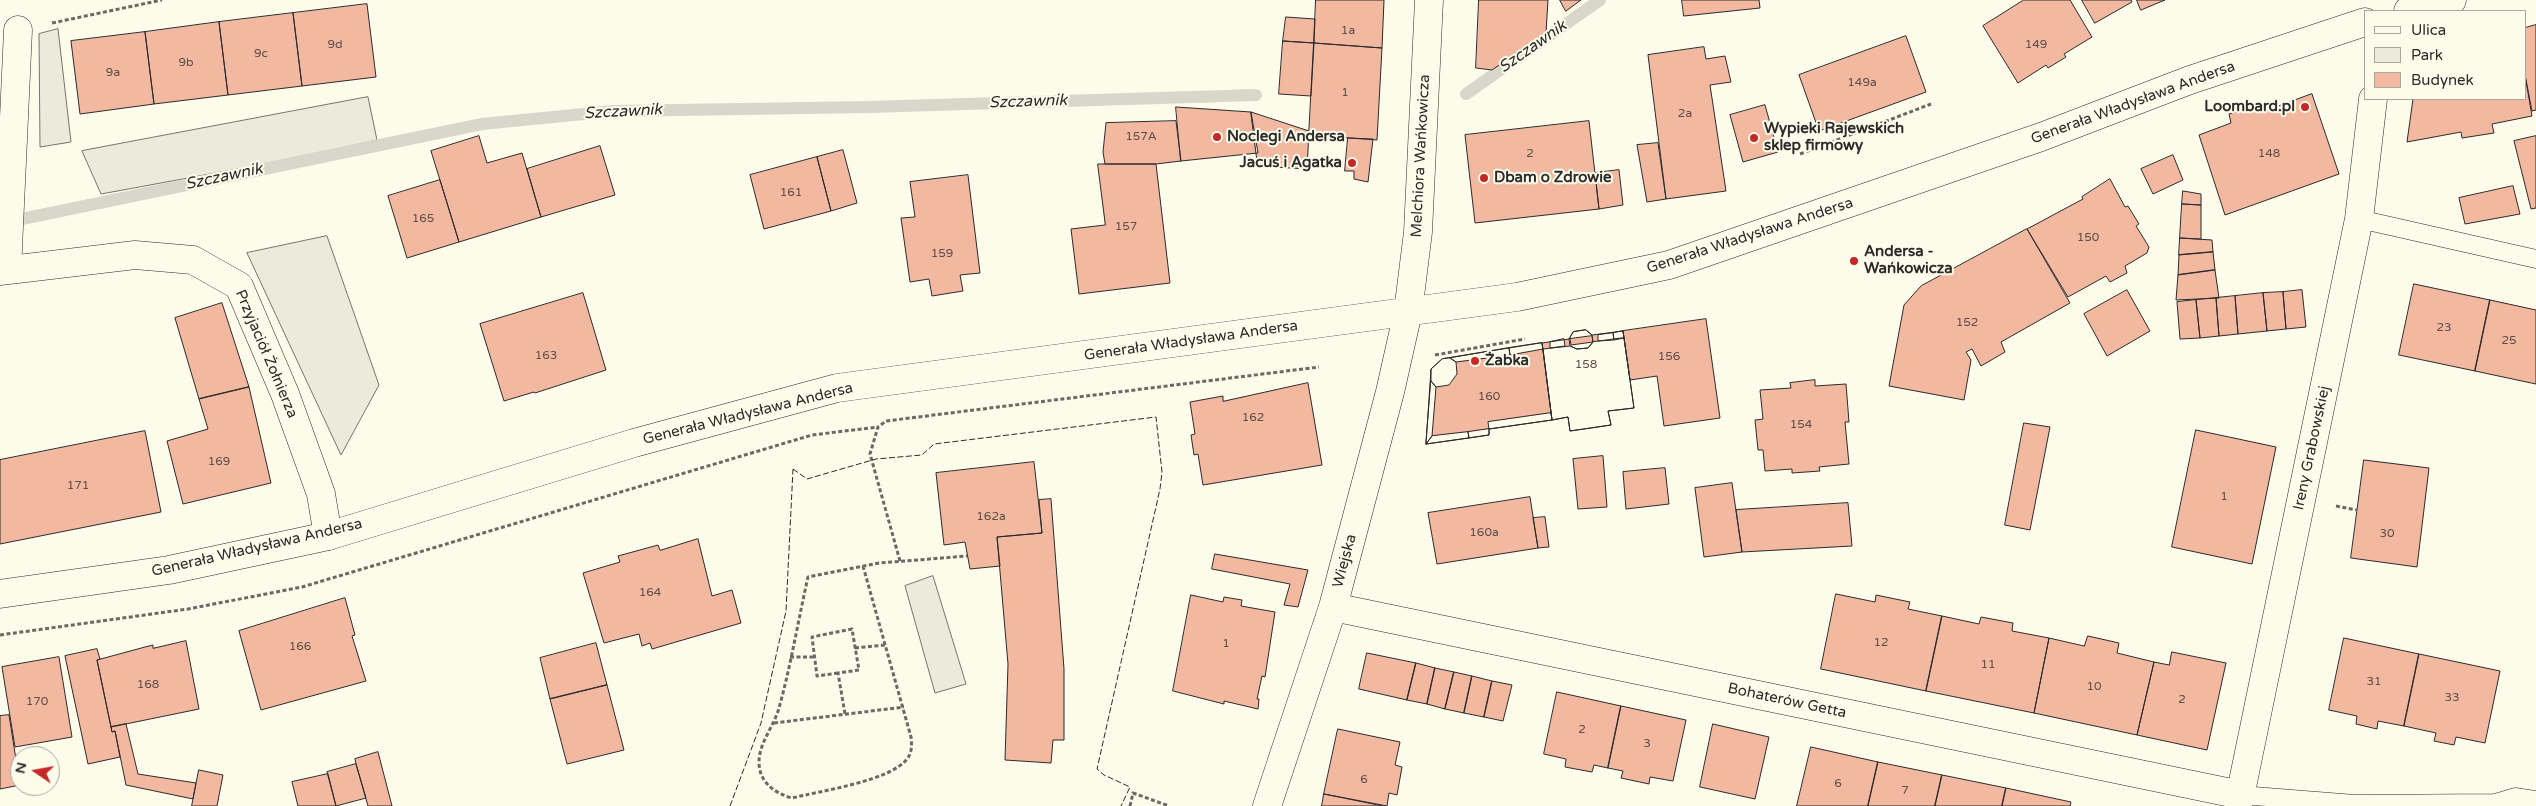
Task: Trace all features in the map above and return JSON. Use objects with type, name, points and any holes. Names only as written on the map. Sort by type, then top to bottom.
[{"type":"street","name":"Melchiora Wańkowicza","points":[[1408,312],[1418,232],[1429,0]]},
{"type":"street","points":[[2411,10],[2452,0]]},
{"type":"street","name":"Generała Władysława Andersa","points":[[0,594],[169,570],[328,536],[634,443],[837,388],[1549,292],[1669,266],[2041,137],[2190,80],[2364,22]]},
{"type":"street","name":"Przyjaciół Żołnierza","points":[[18,30],[9,240],[4,271],[135,256],[193,260],[239,286],[286,394],[321,494],[328,536]]},
{"type":"street","name":"Ireny Grabowskiej","points":[[2239,800],[2359,219],[2373,100]]},
{"type":"street","name":"Wiejska","points":[[1267,806],[1332,607],[1390,392],[1408,312]]},
{"type":"street","name":"Bohaterów Getta","points":[[1332,607],[2239,800]]},
{"type":"lane","points":[[2359,219],[2536,259]]},
{"type":"lane","points":[[2239,800],[2355,804],[2495,804],[2515,797],[2536,800]]},
{"type":"path","points":[[18,30],[162,0]]},
{"type":"path","points":[[1800,154],[1931,104]]},
{"type":"path","points":[[1429,359],[1436,354],[1525,339]]},
{"type":"path","points":[[900,561],[870,454],[878,427],[886,421],[1319,367]]},
{"type":"path","points":[[863,566],[904,707],[912,747],[908,758],[901,766],[885,775],[792,798],[773,790],[765,782],[759,762],[761,749],[774,723],[808,577],[863,566],[900,561],[967,556]]},
{"type":"path","points":[[852,629],[855,648],[859,670],[817,676],[812,636],[852,629]]},
{"type":"path","points":[[855,648],[885,645]]},
{"type":"path","points":[[790,657],[815,657]]},
{"type":"path","points":[[838,673],[845,714]]},
{"type":"path","points":[[774,723],[904,707]]},
{"type":"path","points":[[1130,806],[1133,793],[1169,806]]},
{"type":"green space","points":[[58,29],[71,142],[40,147],[39,34]]},
{"type":"green space","points":[[327,236],[379,385],[341,455],[247,253]]},
{"type":"shaded area","points":[[368,97],[377,140],[297,158],[101,194],[82,151]]},
{"type":"shaded area","points":[[933,576],[966,684],[935,693],[905,586]]},
{"type":"building","points":[[1316,0],[1384,0],[1382,48],[1314,43]]},
{"type":"building","points":[[1479,0],[1548,0],[1546,33],[1492,70],[1476,68]]},
{"type":"building","points":[[1560,0],[1581,0],[1566,11]]},
{"type":"building","points":[[1682,0],[1759,0],[1760,8],[1684,16]]},
{"type":"building","points":[[2024,0],[2070,0],[2092,37],[2064,54],[2066,57],[2048,68],[2046,65],[2018,83],[1983,26]]},
{"type":"building","points":[[2082,0],[2131,0],[2132,2],[2095,23]]},
{"type":"building","points":[[2137,0],[2165,0],[2141,10]]},
{"type":"building","points":[[367,4],[376,77],[302,86],[293,13]]},
{"type":"building","points":[[293,13],[302,86],[228,95],[219,22]]},
{"type":"building","points":[[1286,17],[1315,19],[1314,43],[1283,41]]},
{"type":"building","points":[[219,22],[228,95],[154,104],[145,32]]},
{"type":"building","points":[[2536,25],[2536,110],[2532,111],[2526,80],[2526,28]]},
{"type":"building","points":[[145,32],[154,104],[80,114],[71,41]]},
{"type":"building","points":[[1906,36],[1926,92],[1819,131],[1799,75]]},
{"type":"building","points":[[1283,41],[1314,43],[1311,96],[1279,94]]},
{"type":"building","points":[[1314,43],[1382,48],[1377,140],[1309,135]]},
{"type":"building","points":[[1704,47],[1706,59],[1725,56],[1731,82],[1710,85],[1726,191],[1666,199],[1648,55]]},
{"type":"building","points":[[2526,81],[2532,116],[2492,124],[2494,133],[2462,138],[2461,132],[2407,142],[2413,100],[2526,100]]},
{"type":"building","points":[[2312,94],[2339,174],[2225,215],[2199,135],[2231,123],[2229,114],[2258,105],[2261,112]]},
{"type":"building","points":[[1765,105],[1778,152],[1743,162],[1730,115]]},
{"type":"building","name":"Noclegi Andersa","points":[[1176,107],[1251,112],[1258,153],[1181,161]]},
{"type":"building","points":[[1251,112],[1309,131],[1307,169],[1258,166]]},
{"type":"building","points":[[1176,121],[1181,161],[1156,164],[1105,164],[1103,152],[1106,123]]},
{"type":"building","points":[[1589,121],[1599,209],[1475,223],[1465,135]]},
{"type":"building","points":[[479,136],[487,163],[522,153],[541,217],[459,242],[431,151]]},
{"type":"building","points":[[2536,136],[2536,208],[2531,209],[2514,141]]},
{"type":"building","points":[[1348,138],[1373,139],[1368,182],[1354,179],[1354,171],[1345,171]]},
{"type":"building","points":[[1658,143],[1666,199],[1647,202],[1637,145]]},
{"type":"building","points":[[600,146],[615,195],[541,217],[527,169]]},
{"type":"building","points":[[843,150],[857,203],[831,211],[817,157]]},
{"type":"building","points":[[2173,155],[2183,180],[2153,194],[2141,169]]},
{"type":"building","points":[[817,157],[831,211],[764,229],[750,175]]},
{"type":"building","points":[[1098,164],[1156,164],[1170,283],[1079,294],[1071,229],[1105,225]]},
{"type":"building","points":[[1619,170],[1623,205],[1599,209],[1595,173]]},
{"type":"building","points":[[968,175],[980,273],[960,275],[963,291],[932,296],[929,279],[910,282],[901,218],[915,217],[910,182]]},
{"type":"building","points":[[2110,179],[2125,207],[2128,206],[2139,224],[2136,226],[2149,247],[2147,253],[2125,266],[2127,273],[2110,282],[2106,276],[2068,297],[2027,229],[2083,199],[2082,197]]},
{"type":"building","points":[[440,180],[459,242],[407,258],[388,196]]},
{"type":"building","points":[[2513,186],[2520,214],[2465,224],[2459,198]]},
{"type":"building","points":[[2183,191],[2201,194],[2201,205],[2182,204]]},
{"type":"building","points":[[2182,204],[2201,205],[2201,239],[2180,238]]},
{"type":"building","points":[[2027,229],[2070,303],[2001,342],[2005,352],[1981,366],[1972,349],[1966,352],[1971,360],[1964,400],[1889,386],[1904,305],[1921,286]]},
{"type":"building","points":[[2180,238],[2212,240],[2213,252],[2179,255]]},
{"type":"building","points":[[2213,252],[2215,270],[2178,275],[2179,255]]},
{"type":"building","points":[[2215,270],[2219,298],[2176,300],[2178,275]]},
{"type":"building","points":[[2414,284],[2490,300],[2475,371],[2399,355]]},
{"type":"building","points":[[2127,290],[2150,331],[2107,356],[2084,314]]},
{"type":"building","points":[[2302,290],[2306,327],[2286,329],[2283,292]]},
{"type":"building","points":[[2283,292],[2286,329],[2267,331],[2263,293]]},
{"type":"building","points":[[583,293],[606,370],[504,401],[480,324]]},
{"type":"building","points":[[2263,293],[2267,331],[2238,334],[2235,296]]},
{"type":"building","points":[[2235,296],[2238,334],[2219,336],[2216,298]]},
{"type":"building","points":[[2216,298],[2219,336],[2200,338],[2196,300]]},
{"type":"building","points":[[2196,300],[2200,338],[2180,339],[2177,302]]},
{"type":"building","points":[[2490,300],[2536,310],[2536,384],[2475,371]]},
{"type":"building","points":[[222,303],[249,387],[199,399],[175,318]]},
{"type":"building","points":[[1706,319],[1720,418],[1664,426],[1657,376],[1630,380],[1623,331]]},
{"type":"building","points":[[1586,330],[1592,335],[1623,331],[1634,408],[1608,411],[1611,425],[1570,431],[1568,417],[1552,420],[1542,343],[1569,339],[1573,332]]},
{"type":"building","points":[[1586,330],[1592,335],[1593,342],[1588,348],[1577,349],[1570,346],[1569,339],[1573,332]]},
{"type":"building","points":[[1623,331],[1624,338],[1614,340],[1613,333]]},
{"type":"building","points":[[1613,333],[1614,340],[1598,341],[1598,335]]},
{"type":"building","points":[[1592,336],[1593,342],[1571,345],[1570,339]]},
{"type":"building","points":[[1624,338],[1634,408],[1608,411],[1611,425],[1570,431],[1568,417],[1552,420],[1543,349],[1570,346],[1577,349],[1588,348],[1593,342]]},
{"type":"building","points":[[1564,339],[1565,346],[1550,348],[1550,342]]},
{"type":"building","points":[[1542,343],[1552,420],[1489,429],[1489,435],[1426,444],[1431,369],[1442,359]]},
{"type":"building","points":[[1542,343],[1543,349],[1510,355],[1509,348]]},
{"type":"building","points":[[1509,348],[1510,355],[1456,362],[1450,358]]},
{"type":"building","points":[[1450,358],[1456,362],[1457,374],[1449,385],[1436,387],[1431,381],[1431,369],[1442,359]]},
{"type":"building","points":[[1815,380],[1815,386],[1846,384],[1849,422],[1845,422],[1849,464],[1819,467],[1820,471],[1792,473],[1792,469],[1765,471],[1763,450],[1758,450],[1755,420],[1763,419],[1760,390],[1791,388],[1790,383]]},
{"type":"building","points":[[1431,381],[1436,387],[1432,436],[1426,444]]},
{"type":"building","points":[[1308,383],[1322,465],[1203,485],[1198,454],[1194,455],[1191,435],[1195,434],[1190,402],[1223,396],[1223,401]]},
{"type":"building","points":[[249,387],[271,483],[183,504],[167,441],[208,429],[199,399]]},
{"type":"building","points":[[1551,413],[1552,420],[1489,429],[1488,422]]},
{"type":"building","points":[[2024,423],[2050,427],[2030,530],[2005,525]]},
{"type":"building","points":[[1489,429],[1489,435],[1469,438],[1468,432]]},
{"type":"building","points":[[2196,430],[2276,447],[2252,564],[2172,547]]},
{"type":"building","points":[[145,431],[161,512],[0,544],[0,460]]},
{"type":"building","points":[[1468,432],[1469,438],[1426,444],[1432,436]]},
{"type":"building","points":[[1603,456],[1607,507],[1578,509],[1573,459]]},
{"type":"building","points":[[2364,460],[2429,468],[2417,567],[2351,558]]},
{"type":"building","points":[[1034,462],[1042,533],[997,537],[1000,566],[970,569],[965,542],[944,545],[936,473]]},
{"type":"building","points":[[1665,468],[1669,504],[1626,509],[1623,472]]},
{"type":"building","points":[[1732,483],[1742,552],[1704,557],[1695,488]]},
{"type":"building","points":[[1530,497],[1538,548],[1437,564],[1428,513]]},
{"type":"building","points":[[1051,499],[1064,669],[1064,740],[1053,740],[1051,763],[1005,760],[1008,664],[997,537],[1042,533],[1039,500]]},
{"type":"building","points":[[1848,503],[1852,546],[1742,552],[1736,510]]},
{"type":"building","points":[[1545,517],[1549,547],[1538,548],[1533,518]]},
{"type":"building","points":[[698,539],[712,596],[732,590],[741,623],[652,649],[650,643],[642,646],[639,634],[604,643],[583,573],[620,562],[618,556],[658,545],[660,550]]},
{"type":"building","points":[[1215,554],[1308,570],[1298,607],[1284,605],[1290,584],[1212,569]]},
{"type":"building","points":[[1836,594],[1875,602],[1876,595],[1910,602],[1908,609],[1942,616],[1926,691],[1821,669]]},
{"type":"building","points":[[1191,595],[1223,602],[1224,597],[1242,600],[1241,606],[1275,612],[1265,677],[1262,676],[1257,699],[1259,699],[1258,709],[1224,701],[1224,704],[1173,691]]},
{"type":"building","points":[[345,598],[355,635],[352,636],[366,681],[261,710],[239,631]]},
{"type":"building","points":[[1942,616],[1979,624],[1981,617],[2013,623],[2012,631],[2049,638],[2034,713],[1926,691]]},
{"type":"building","points":[[2088,636],[2119,643],[2117,653],[2154,662],[2137,735],[2034,713],[2049,638],[2084,646]]},
{"type":"building","points":[[2344,638],[2419,654],[2404,726],[2378,721],[2377,729],[2356,724],[2357,716],[2329,710]]},
{"type":"building","points":[[186,641],[199,709],[111,727],[97,660],[153,645],[153,648]]},
{"type":"building","points":[[596,643],[607,685],[550,699],[540,658]]},
{"type":"building","points":[[97,649],[100,659],[97,660],[112,732],[115,731],[120,757],[88,764],[65,656]]},
{"type":"building","points":[[2172,652],[2226,663],[2207,750],[2137,735],[2154,662],[2169,665]]},
{"type":"building","points":[[1367,653],[1416,663],[1407,700],[1359,689]]},
{"type":"building","points":[[2419,654],[2500,671],[2485,743],[2456,737],[2454,745],[2434,741],[2436,733],[2404,726]]},
{"type":"building","points":[[59,657],[72,737],[15,746],[2,667]]},
{"type":"building","points":[[1416,663],[1435,668],[1427,704],[1407,700]]},
{"type":"building","points":[[1435,668],[1454,672],[1445,709],[1427,704]]},
{"type":"building","points":[[1454,672],[1472,676],[1464,713],[1445,709]]},
{"type":"building","points":[[1472,676],[1492,681],[1484,717],[1464,713]]},
{"type":"building","points":[[1492,681],[1512,685],[1503,721],[1484,717]]},
{"type":"building","points":[[607,685],[624,750],[567,764],[550,699]]},
{"type":"building","points":[[1557,692],[1621,706],[1608,768],[1594,765],[1592,772],[1565,767],[1566,759],[1544,754]]},
{"type":"building","points":[[1621,706],[1686,720],[1673,781],[1650,777],[1649,784],[1621,778],[1623,771],[1608,768]]},
{"type":"building","points":[[9,715],[14,746],[10,746],[10,787],[0,789],[0,716]]},
{"type":"building","points":[[126,724],[138,774],[196,783],[193,799],[126,785],[115,731],[112,732],[111,727]]},
{"type":"building","points":[[1713,724],[1769,737],[1755,799],[1700,787]]},
{"type":"building","points":[[1338,729],[1400,742],[1395,765],[1402,767],[1397,795],[1389,793],[1387,806],[1324,794]]},
{"type":"building","points":[[1811,747],[1878,762],[1868,806],[1797,806]]},
{"type":"building","points":[[378,752],[392,806],[368,806],[356,764],[355,759]]},
{"type":"building","points":[[1878,762],[1942,775],[1935,806],[1868,806]]},
{"type":"building","points":[[356,764],[366,798],[336,806],[327,772]]},
{"type":"building","points":[[199,770],[223,775],[217,806],[192,806]]},
{"type":"building","points":[[328,774],[336,806],[298,806],[292,782]]},
{"type":"building","points":[[1942,775],[2006,788],[2002,806],[1935,806]]},
{"type":"building","points":[[2006,788],[2071,802],[2070,806],[2002,806]]},
{"type":"building","points":[[1324,794],[1383,806],[1322,806]]},
{"type":"waterway","name":"Szczawnik","points":[[1466,94],[1600,0]]},
{"type":"waterway","name":"Szczawnik","points":[[7,222],[482,124],[614,111],[870,107],[1256,95]]},
{"type":"fence","points":[[793,469],[807,479],[876,459],[922,455],[934,444],[1156,417],[1162,472],[1160,489],[1097,769],[1104,775],[1130,787],[1121,806]]},
{"type":"fence","points":[[730,806],[761,723],[786,611],[793,469]]},
{"type":"place","name":"Loombard.pl","points":[[2305,107]]},
{"type":"place","name":"Noclegi Andersa","points":[[1217,137]]},
{"type":"place","name":"Wypieki Rajewskich sklep firmowy","points":[[1754,138]]},
{"type":"place","name":"Jacuś i Agatka","points":[[1352,163]]},
{"type":"place","name":"Dbam o Zdrowie","points":[[1484,178]]},
{"type":"place","name":"Andersa - Wańkowicza","points":[[1854,261]]},
{"type":"place","name":"Żabka","points":[[1475,361]]}]
